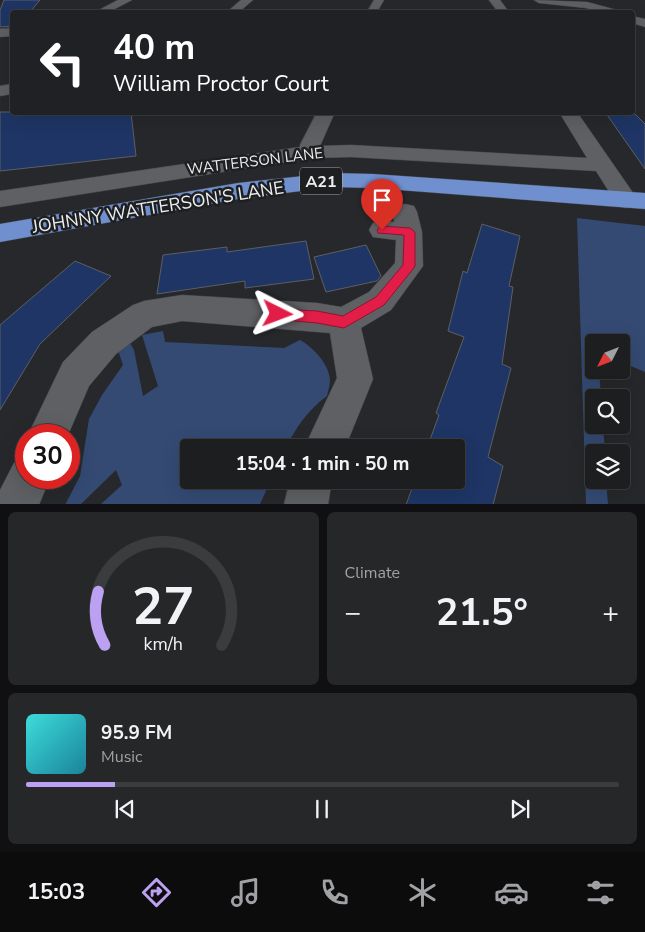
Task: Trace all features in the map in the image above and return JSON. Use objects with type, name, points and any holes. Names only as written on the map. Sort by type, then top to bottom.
[{"type":"highway","name":"JOHNNY WATTERSON'S LANE","points":[[0,233],[238,191],[332,180],[373,180],[636,201]]},
{"type":"street","points":[[105,10],[127,0]]},
{"type":"street","points":[[235,10],[248,0]]},
{"type":"street","points":[[539,0],[584,3],[607,10]]},
{"type":"street","points":[[312,152],[310,144],[324,115]]},
{"type":"street","points":[[570,115],[602,165],[636,201]]},
{"type":"street","name":"WATTERSON LANE","points":[[0,199],[312,152],[351,151],[602,165]]},
{"type":"street","points":[[53,424],[76,374],[104,343],[144,315],[182,308],[317,317],[344,322],[380,301],[409,266],[399,225]]},
{"type":"street","points":[[328,439],[355,379],[344,322]]},
{"type":"street","points":[[16,504],[24,489]]},
{"type":"street","points":[[306,504],[309,489]]},
{"type":"shaded area","points":[[577,218],[645,226],[645,372],[630,366],[630,334],[585,334],[585,379],[600,379],[600,389],[585,389],[585,434],[604,434],[604,444],[585,444],[585,472]]},
{"type":"shaded area","points":[[163,331],[165,342],[284,348],[300,340],[310,347],[323,362],[327,368],[330,380],[327,396],[314,407],[290,439],[180,439],[180,489],[267,489],[260,504],[101,504],[122,485],[116,470],[81,504],[66,504],[73,489],[80,489],[80,476],[89,419],[102,395],[123,365],[118,350],[129,341],[134,350],[143,396],[158,386],[142,335]]},
{"type":"shaded area","points":[[586,489],[607,489],[608,504],[586,504]]},
{"type":"building","points":[[4,0],[40,0],[32,10],[10,10],[10,26],[0,27],[0,10]]},
{"type":"building","points":[[0,112],[10,112],[10,115],[131,115],[136,156],[0,171]]},
{"type":"building","points":[[635,114],[645,124],[645,169],[607,115]]},
{"type":"building","points":[[482,224],[520,236],[509,286],[513,287],[502,364],[511,368],[488,457],[503,466],[493,504],[406,504],[412,489],[465,489],[465,439],[430,439],[439,415],[436,413],[464,337],[448,331],[463,271],[467,273]]},
{"type":"building","points":[[306,241],[314,279],[245,288],[245,281],[157,294],[163,255],[227,247],[227,252]]},
{"type":"building","points":[[366,245],[381,276],[377,281],[326,292],[314,257]]},
{"type":"building","points":[[75,261],[111,276],[40,344],[0,410],[0,325]]},
{"type":"route","points":[[278,314],[317,317],[344,322],[380,301],[409,266],[410,232],[382,230]]}]
